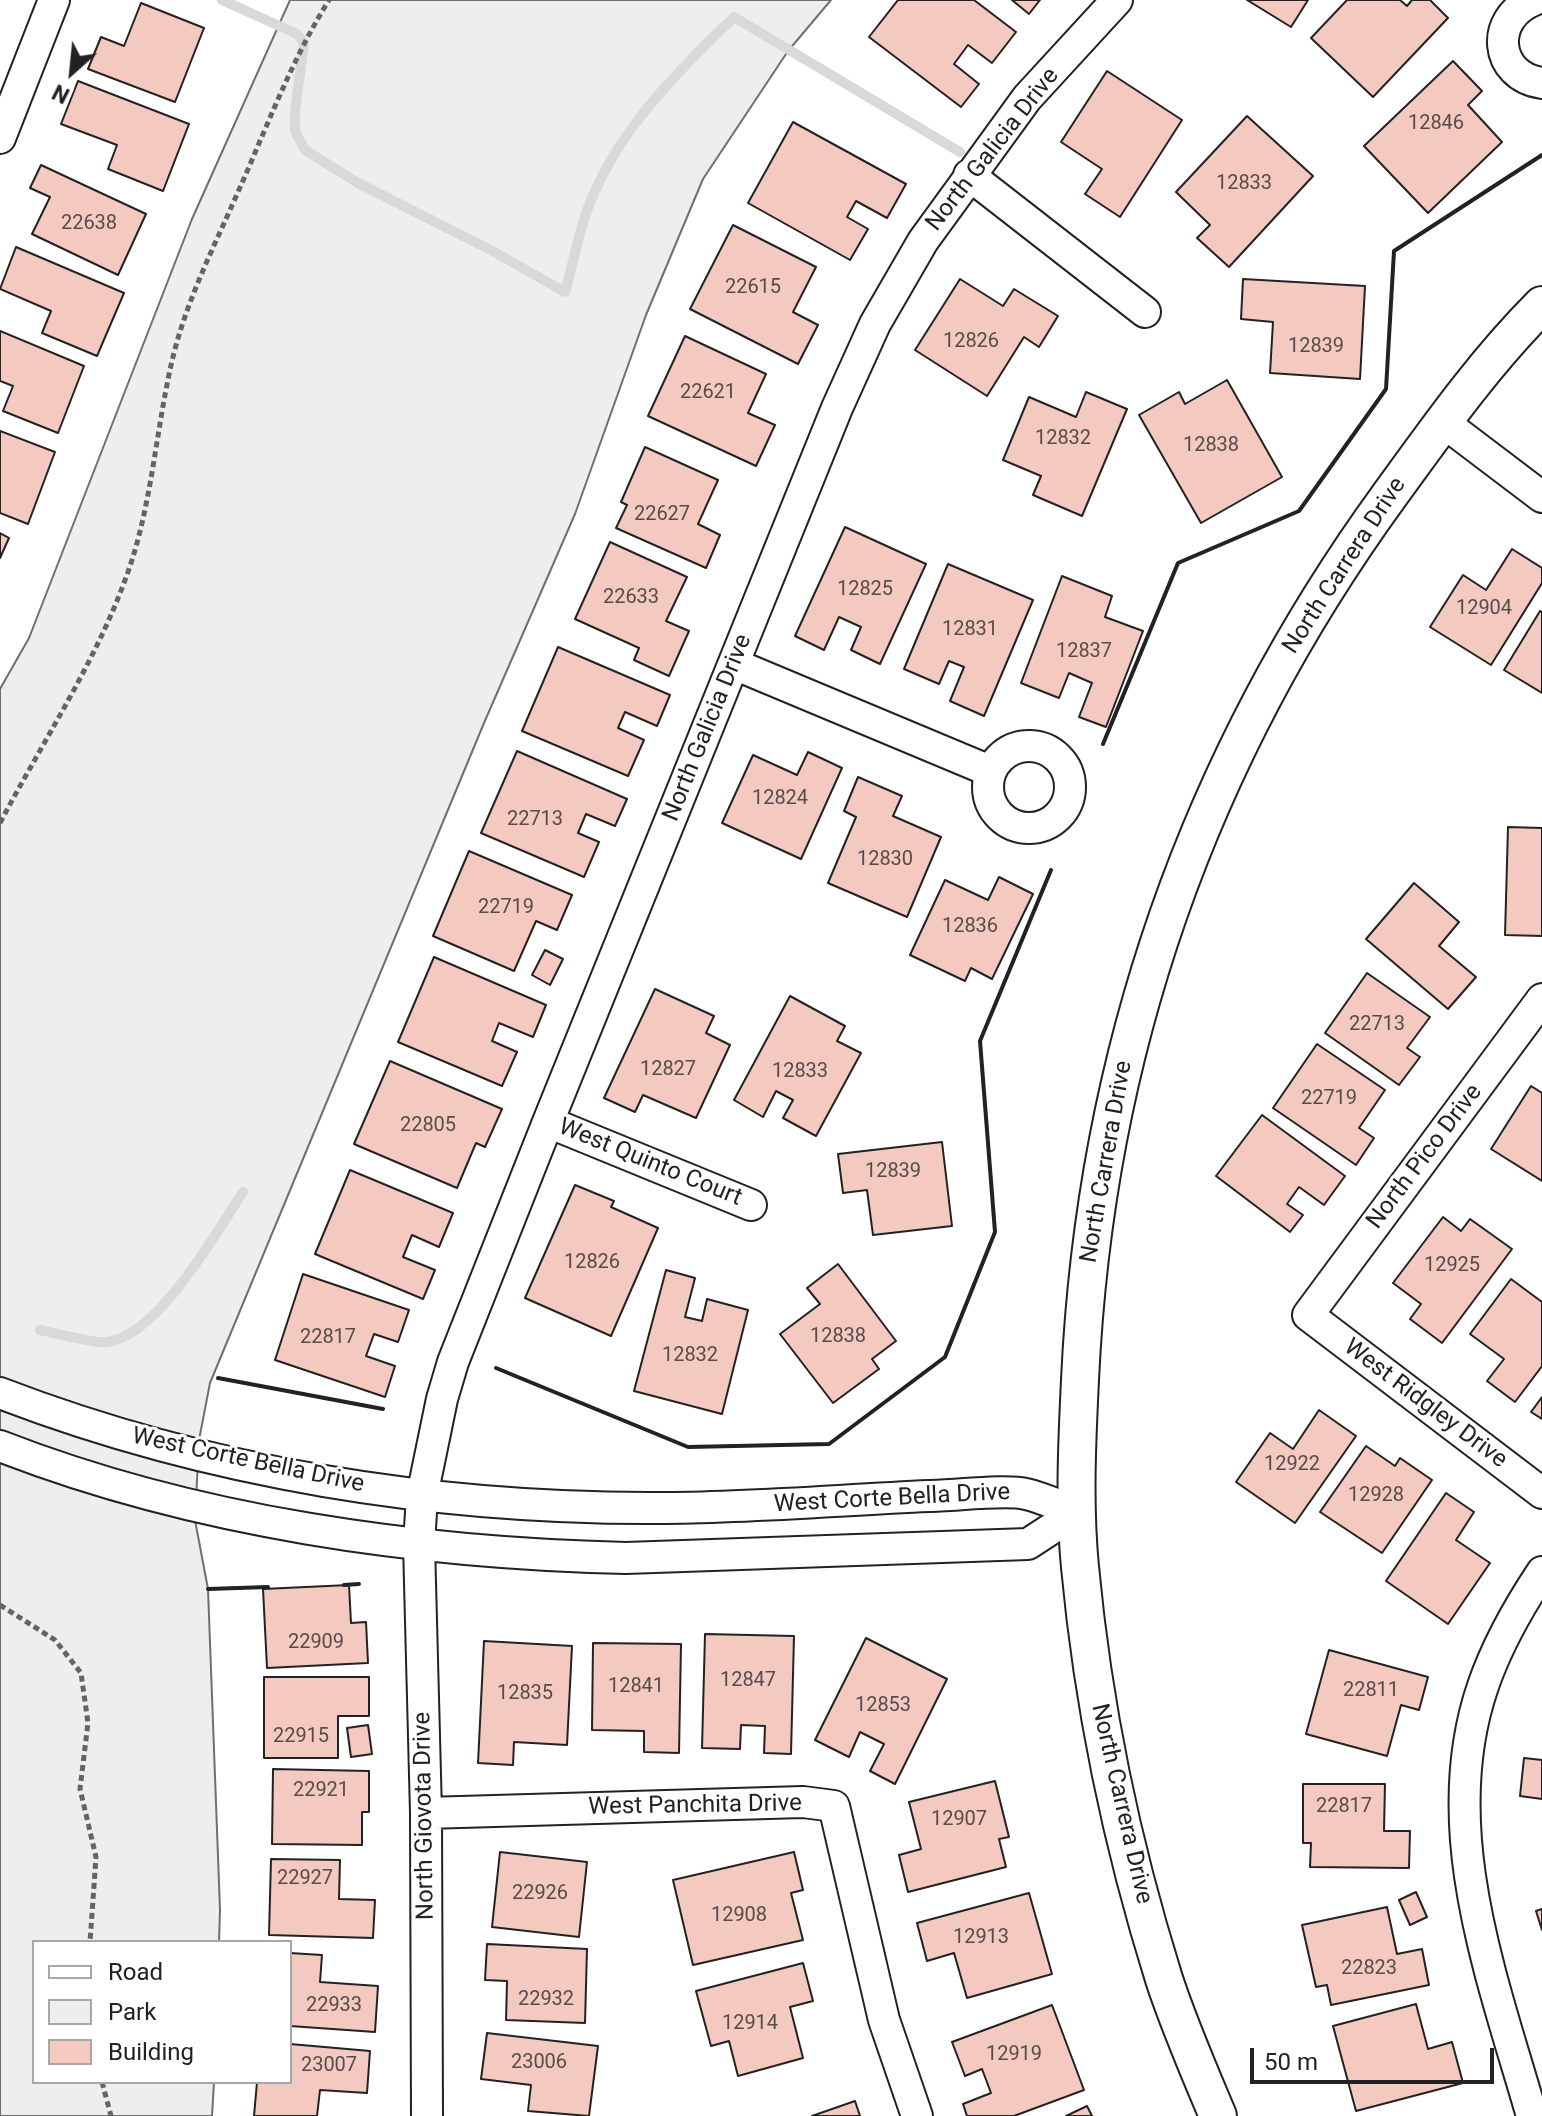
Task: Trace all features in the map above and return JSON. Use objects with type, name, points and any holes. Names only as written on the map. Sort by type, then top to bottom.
[{"type":"street","points":[[0,138],[54,0]]},
{"type":"street","name":"North Galicia Drive","points":[[420,1519],[442,1399],[453,1362],[837,408],[875,324],[923,241],[969,175],[1027,98],[1117,0]]},
{"type":"street","points":[[1524,2],[1504,27],[1502,41],[1511,67],[1521,76],[1542,83]]},
{"type":"street","points":[[969,175],[1145,312]]},
{"type":"street","name":"North Carrera Drive","points":[[1218,2116],[1165,1981],[1124,1833],[1107,1759],[1079,1563],[1077,1512],[1082,1332],[1104,1154],[1131,1033],[1181,877],[1224,774],[1273,676],[1354,545],[1443,422],[1490,362],[1542,305]]},
{"type":"street","points":[[1443,422],[1542,497]]},
{"type":"street","points":[[734,664],[990,771]]},
{"type":"street","name":"North Pico Drive","points":[[1308,1315],[1542,999]]},
{"type":"street","name":"West Quinto Court","points":[[548,1122],[751,1205]]},
{"type":"street","name":"West Ridgley Drive","points":[[1308,1315],[1542,1493]]},
{"type":"street","name":"West Corte Bella Drive","points":[[0,1393],[73,1419],[165,1446],[318,1479],[420,1519],[484,1551],[626,1558],[1028,1544],[1077,1512]]},
{"type":"street","name":"West Corte Bella Drive","points":[[0,1446],[113,1485],[302,1527],[420,1519],[523,1505],[718,1507],[1023,1493],[1077,1512]]},
{"type":"street","name":"North Giovota Drive","points":[[420,1519],[426,1813],[427,2116]]},
{"type":"street","points":[[1532,2116],[1484,1947],[1469,1864],[1465,1805],[1472,1732],[1483,1687],[1503,1636],[1542,1572]]},
{"type":"street","name":"West Panchita Drive","points":[[426,1813],[803,1802],[834,1806],[884,2020],[917,2116]]},
{"type":"path","points":[[0,823],[47,741],[110,616],[130,567],[143,516],[173,359],[188,307],[286,78],[329,0]]},
{"type":"path","points":[[0,1605],[55,1640],[81,1673],[88,1723],[80,1789],[96,1857],[90,1940]]},
{"type":"path","points":[[103,2084],[111,2116]]},
{"type":"green space","points":[[290,0],[831,0],[788,51],[703,179],[646,315],[575,514],[484,723],[210,1383],[199,1440],[195,1520],[208,1589],[219,1940],[32,1940],[32,2084],[214,2084],[212,2116],[0,2116],[0,689],[29,638],[192,219]]},
{"type":"building","points":[[898,0],[974,0],[1016,32],[992,63],[968,45],[954,64],[979,84],[961,107],[869,37]]},
{"type":"building","points":[[1012,0],[1040,0],[1029,14]]},
{"type":"building","points":[[1247,0],[1308,0],[1291,27]]},
{"type":"building","points":[[1347,0],[1400,0],[1407,6],[1412,0],[1430,0],[1448,18],[1373,97],[1311,38]]},
{"type":"building","points":[[141,3],[204,28],[175,102],[88,69],[101,37],[124,46]]},
{"type":"building","points":[[1453,61],[1482,91],[1468,105],[1502,142],[1428,213],[1364,146]]},
{"type":"building","points":[[1107,71],[1182,120],[1120,217],[1085,194],[1102,169],[1061,142]]},
{"type":"building","points":[[78,81],[189,124],[163,191],[108,169],[117,145],[61,124]]},
{"type":"building","points":[[1247,116],[1313,176],[1229,267],[1197,238],[1210,225],[1176,192]]},
{"type":"building","points":[[793,122],[906,184],[887,218],[856,201],[847,217],[868,229],[850,260],[748,203]]},
{"type":"building","points":[[41,165],[146,214],[118,275],[32,234],[50,197],[30,188]]},
{"type":"building","points":[[733,225],[816,267],[793,312],[818,325],[798,364],[690,309]]},
{"type":"building","points":[[16,247],[124,293],[97,356],[42,333],[51,311],[0,289]]},
{"type":"building","points":[[960,279],[1003,306],[1014,289],[1058,316],[1039,347],[1024,337],[987,396],[915,350]]},
{"type":"building","points":[[1243,279],[1365,286],[1360,379],[1270,373],[1273,322],[1241,319]]},
{"type":"building","points":[[0,331],[84,366],[58,433],[3,411],[13,386],[0,381]]},
{"type":"building","points":[[685,336],[766,374],[748,413],[775,425],[756,466],[648,416]]},
{"type":"building","points":[[1227,380],[1282,477],[1201,523],[1139,415],[1179,392],[1185,404]]},
{"type":"building","points":[[1086,392],[1127,409],[1082,516],[1033,495],[1041,476],[1003,460],[1029,397],[1076,417]]},
{"type":"building","points":[[0,431],[55,452],[28,524],[0,513]]},
{"type":"building","points":[[645,447],[718,480],[698,524],[720,535],[706,568],[616,528],[627,505],[621,502]]},
{"type":"building","points":[[845,527],[926,564],[880,664],[851,650],[861,627],[839,617],[824,650],[795,636]]},
{"type":"building","points":[[0,533],[9,538],[0,558]]},
{"type":"building","points":[[610,542],[687,577],[666,621],[689,631],[669,676],[634,660],[639,648],[575,619]]},
{"type":"building","points":[[1512,549],[1542,568],[1542,583],[1491,665],[1430,627],[1463,575],[1486,590]]},
{"type":"building","points":[[948,564],[1033,600],[984,716],[950,701],[964,667],[949,661],[939,684],[904,669]]},
{"type":"building","points":[[1062,576],[1112,596],[1105,617],[1143,631],[1106,727],[1079,717],[1092,683],[1069,673],[1059,698],[1021,683]]},
{"type":"building","points":[[1542,612],[1542,693],[1504,670]]},
{"type":"building","points":[[558,647],[670,695],[657,726],[625,712],[618,728],[644,740],[628,776],[522,731]]},
{"type":"building","points":[[517,751],[627,799],[615,826],[586,814],[578,833],[599,842],[584,877],[481,833]]},
{"type":"building","points":[[808,752],[842,768],[801,859],[722,823],[753,755],[797,775]]},
{"type":"building","points":[[858,777],[902,796],[893,816],[941,837],[907,917],[828,883],[856,817],[844,811]]},
{"type":"building","points":[[1508,827],[1542,828],[1542,936],[1505,935]]},
{"type":"building","points":[[469,851],[572,895],[557,930],[536,921],[514,971],[433,936]]},
{"type":"building","points":[[999,877],[1033,894],[992,979],[971,968],[965,981],[910,955],[945,880],[988,900]]},
{"type":"building","points":[[1414,883],[1459,922],[1439,946],[1476,977],[1448,1009],[1366,939]]},
{"type":"building","points":[[545,950],[563,959],[550,985],[532,975]]},
{"type":"building","points":[[434,957],[546,1005],[533,1037],[499,1023],[492,1041],[517,1052],[502,1086],[398,1042]]},
{"type":"building","points":[[1367,973],[1430,1017],[1407,1048],[1420,1057],[1399,1085],[1325,1033]]},
{"type":"building","points":[[655,989],[714,1016],[706,1033],[730,1045],[696,1118],[643,1095],[635,1112],[604,1098]]},
{"type":"building","points":[[790,996],[845,1026],[837,1041],[861,1053],[816,1136],[783,1118],[793,1100],[776,1091],[763,1117],[734,1100]]},
{"type":"building","points":[[1317,1044],[1385,1090],[1359,1128],[1374,1138],[1356,1165],[1273,1108]]},
{"type":"building","points":[[390,1061],[502,1109],[485,1147],[476,1143],[457,1188],[354,1144]]},
{"type":"building","points":[[1531,1086],[1542,1093],[1542,1181],[1491,1149]]},
{"type":"building","points":[[1262,1115],[1345,1176],[1324,1205],[1299,1187],[1287,1204],[1303,1215],[1290,1232],[1216,1176]]},
{"type":"building","points":[[942,1142],[952,1226],[873,1235],[867,1190],[843,1193],[838,1154]]},
{"type":"building","points":[[350,1170],[453,1213],[439,1247],[412,1235],[403,1257],[435,1270],[423,1299],[315,1254]]},
{"type":"building","points":[[575,1185],[614,1201],[611,1207],[658,1228],[611,1336],[525,1298]]},
{"type":"building","points":[[1443,1217],[1461,1231],[1470,1219],[1512,1249],[1442,1343],[1410,1319],[1421,1304],[1393,1283]]},
{"type":"building","points":[[838,1264],[896,1341],[872,1359],[879,1369],[833,1403],[780,1334],[820,1304],[807,1288]]},
{"type":"building","points":[[666,1270],[695,1278],[685,1317],[702,1321],[707,1299],[748,1310],[722,1414],[634,1391]]},
{"type":"building","points":[[303,1274],[409,1310],[398,1342],[374,1334],[366,1356],[395,1366],[385,1397],[275,1360]]},
{"type":"building","points":[[1511,1279],[1542,1302],[1542,1366],[1515,1402],[1487,1381],[1504,1359],[1470,1334]]},
{"type":"building","points":[[1542,1397],[1542,1419],[1531,1412]]},
{"type":"building","points":[[1319,1410],[1356,1436],[1295,1523],[1236,1482],[1270,1433],[1293,1449]]},
{"type":"building","points":[[1366,1446],[1395,1466],[1400,1458],[1432,1480],[1382,1553],[1320,1512]]},
{"type":"building","points":[[1446,1493],[1474,1512],[1456,1540],[1490,1563],[1448,1624],[1386,1581]]},
{"type":"building","points":[[349,1585],[351,1623],[366,1622],[368,1663],[267,1668],[263,1589]]},
{"type":"building","points":[[705,1634],[794,1636],[791,1754],[764,1753],[765,1726],[741,1725],[740,1749],[702,1748]]},
{"type":"building","points":[[866,1638],[947,1679],[895,1784],[870,1771],[884,1744],[860,1732],[849,1757],[815,1740]]},
{"type":"building","points":[[484,1641],[572,1646],[567,1745],[514,1742],[513,1765],[478,1763]]},
{"type":"building","points":[[593,1643],[681,1644],[679,1753],[644,1752],[644,1731],[592,1730]]},
{"type":"building","points":[[1329,1650],[1428,1677],[1419,1710],[1401,1705],[1387,1756],[1306,1734]]},
{"type":"building","points":[[264,1677],[369,1677],[369,1716],[338,1716],[338,1758],[264,1758]]},
{"type":"building","points":[[368,1725],[372,1754],[351,1757],[347,1728]]},
{"type":"building","points":[[1524,1758],[1542,1760],[1542,1799],[1520,1796]]},
{"type":"building","points":[[273,1769],[369,1771],[369,1812],[362,1812],[362,1845],[272,1844]]},
{"type":"building","points":[[995,1781],[1009,1837],[999,1839],[1006,1867],[908,1892],[899,1855],[921,1849],[909,1802]]},
{"type":"building","points":[[1303,1784],[1385,1784],[1384,1831],[1410,1831],[1409,1868],[1310,1867],[1311,1843],[1303,1843]]},
{"type":"building","points":[[500,1852],[587,1862],[579,1937],[492,1927]]},
{"type":"building","points":[[794,1852],[803,1890],[791,1893],[803,1940],[693,1965],[673,1880]]},
{"type":"building","points":[[271,1859],[340,1860],[339,1899],[375,1900],[373,1938],[269,1935]]},
{"type":"building","points":[[1416,1892],[1427,1917],[1410,1925],[1399,1900]]},
{"type":"building","points":[[1029,1893],[1052,1974],[967,1998],[954,1953],[927,1961],[917,1923]]},
{"type":"building","points":[[1387,1907],[1397,1954],[1422,1949],[1429,1985],[1331,2005],[1327,1985],[1316,1987],[1302,1925]]},
{"type":"building","points":[[1542,1909],[1542,1930],[1536,1911]]},
{"type":"building","points":[[487,1944],[587,1949],[585,2023],[506,2020],[507,1981],[485,1980]]},
{"type":"building","points":[[292,1953],[322,1955],[320,1982],[378,1986],[375,2032],[292,2026]]},
{"type":"building","points":[[803,1963],[813,2001],[790,2007],[803,2058],[738,2076],[729,2041],[711,2046],[696,1991]]},
{"type":"building","points":[[1416,2004],[1428,2049],[1452,2042],[1463,2083],[1356,2111],[1333,2026]]},
{"type":"building","points":[[1052,2005],[1084,2090],[1014,2116],[967,2116],[963,2104],[991,2093],[982,2069],[965,2076],[952,2042]]},
{"type":"building","points":[[487,2033],[598,2046],[589,2116],[528,2111],[531,2085],[481,2079]]},
{"type":"building","points":[[292,2044],[370,2051],[367,2093],[320,2090],[317,2116],[254,2116],[257,2084],[292,2084]]},
{"type":"building","points":[[855,2101],[860,2116],[812,2116]]},
{"type":"building","points":[[1087,2106],[1092,2116],[1066,2116]]},
{"type":"waterway","points":[[222,0],[297,34],[304,43],[295,131],[305,150],[358,183],[489,249],[565,292],[588,208],[615,153],[670,82],[734,17],[960,152]]},
{"type":"waterway","points":[[40,1330],[101,1342],[127,1335],[166,1302],[202,1255],[243,1192]]},
{"type":"wall","points":[[1103,744],[1178,563],[1299,511],[1386,389],[1394,251],[1542,155]]},
{"type":"wall","points":[[496,1368],[688,1447],[829,1444],[945,1357],[995,1232],[980,1041],[1051,870]]},
{"type":"wall","points":[[218,1378],[383,1409]]},
{"type":"wall","points":[[344,1585],[359,1584]]},
{"type":"wall","points":[[208,1589],[268,1587]]}]
